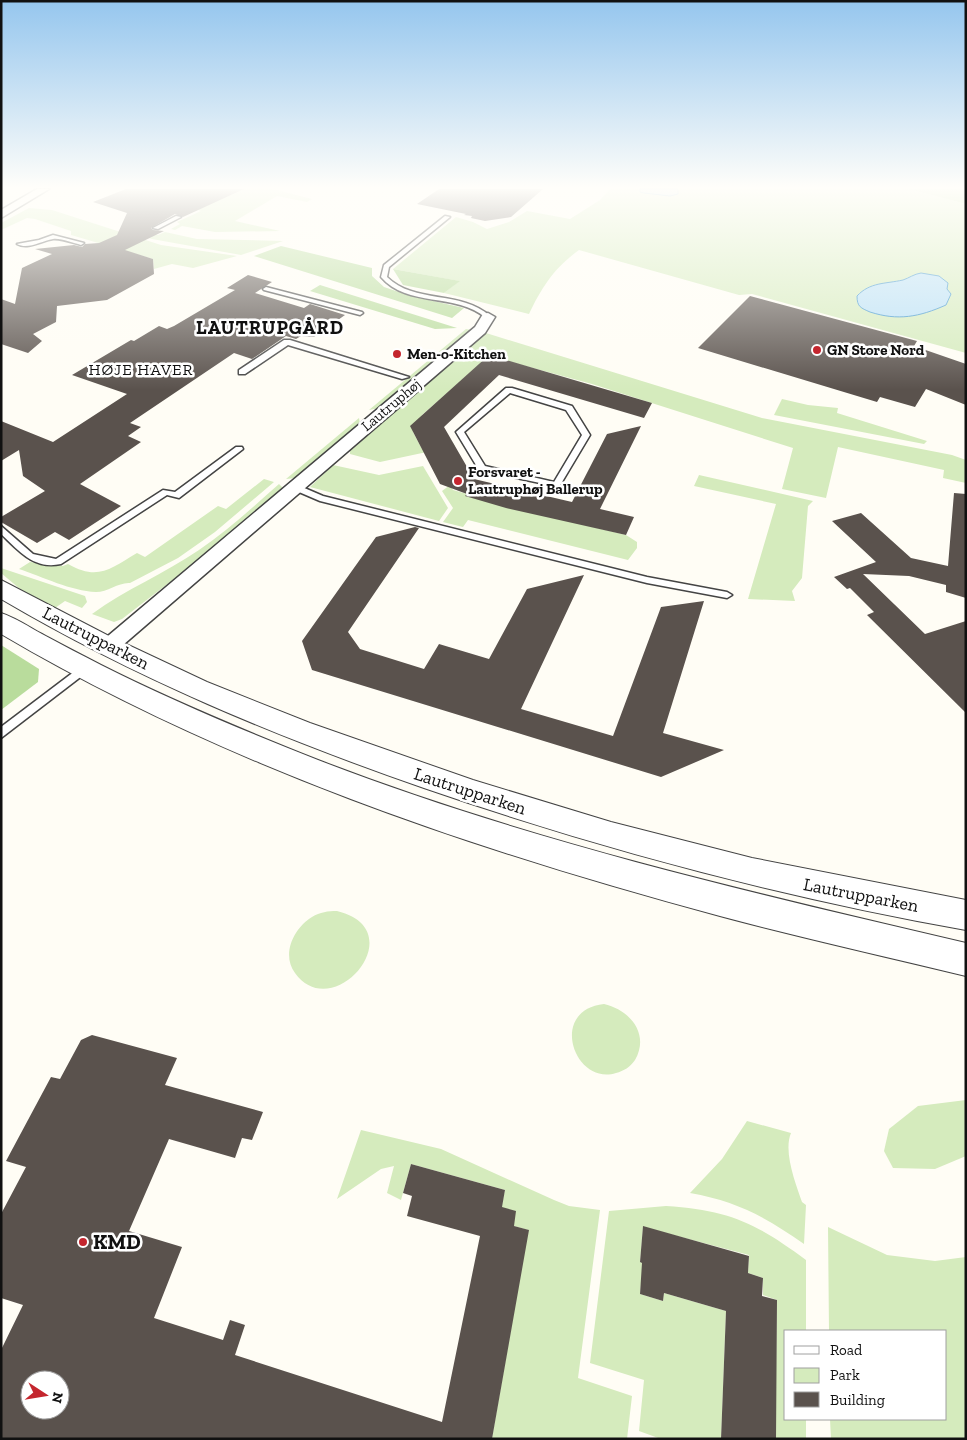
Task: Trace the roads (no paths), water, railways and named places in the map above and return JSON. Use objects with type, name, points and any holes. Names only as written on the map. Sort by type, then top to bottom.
[{"type":"street","name":"Lautruphøj","points":[[83,669],[480,330],[488,317]]},
{"type":"street","name":"Lautrupparken","points":[[1,588],[109,646],[284,725],[485,798],[756,873],[869,899],[966,915]]},
{"type":"street","name":"Lautrupparken","points":[[1,622],[83,669],[202,724],[316,772],[441,818],[605,869],[722,902],[966,960]]},
{"type":"lane","name":"Lautruphøj","points":[[398,256],[386,266],[384,277],[396,287],[472,306],[485,312],[488,317]]},
{"type":"lane","points":[[266,289],[360,313]]},
{"type":"lane","points":[[242,372],[287,342],[405,377]]},
{"type":"lane","points":[[510,390],[569,408],[580,424],[586,435],[556,485],[482,468],[460,432],[510,390]]},
{"type":"lane","points":[[1,529],[11,537],[19,550],[32,558],[58,562],[166,492],[176,496],[239,449]]},
{"type":"lane","points":[[295,488],[320,498],[647,580],[727,595]]},
{"type":"lane","name":"Lautrupparken","points":[[1,734],[83,669]]},
{"type":"water","points":[[921,273],[939,276],[948,283],[947,289],[951,294],[946,305],[917,315],[899,317],[870,312],[859,305],[857,296],[867,288],[878,284],[903,280]]},
{"type":"place","name":"GN Store Nord","points":[[817,350]]},
{"type":"place","name":"Men-o-Kitchen","points":[[397,354]]},
{"type":"place","name":"Forsvaret - Lautruphøj Ballerup","points":[[458,481]]},
{"type":"place","name":"KMD","points":[[83,1242]]},
{"type":"district","name":"LAUTRUPGÅRD","points":[[270,327]]},
{"type":"district","name":"HØJE HAVER","points":[[141,369]]}]
